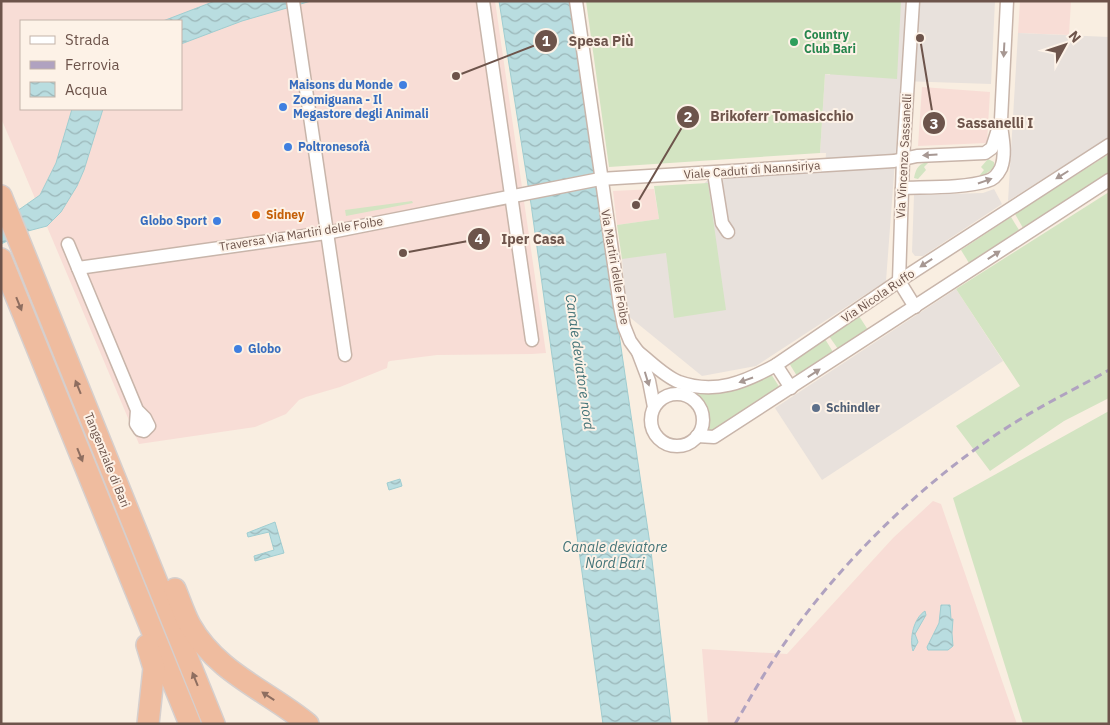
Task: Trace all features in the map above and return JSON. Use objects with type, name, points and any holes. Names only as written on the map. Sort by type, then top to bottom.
[{"type":"highway","name":"Tangenziale di Bari","points":[[4,202],[214,724]]},
{"type":"highway","name":"Tangenziale di Bari","points":[[1,259],[190,724]]},
{"type":"highway","points":[[96,433],[127,478],[190,625],[210,652],[228,669],[308,724]]},
{"type":"highway","points":[[128,568],[134,612],[154,668],[148,724]]},
{"type":"street","points":[[484,1],[517,195],[532,340]]},
{"type":"street","name":"Via Martiri delle Foibe","points":[[576,1],[600,179],[620,306],[624,326],[630,341],[638,352]]},
{"type":"street","name":"Via Vincenzo Sassanelli","points":[[899,281],[903,159],[913,1]]},
{"type":"street","points":[[902,188],[970,184],[989,181],[996,176],[1000,168],[1004,149],[1000,120],[1007,1]]},
{"type":"street","points":[[293,4],[345,355]]},
{"type":"street","name":"Viale Caduti di Nannsiriya","points":[[600,179],[894,161],[917,156],[985,153],[992,148],[1000,120]]},
{"type":"street","name":"Via Nicola Ruffo","points":[[638,352],[678,382],[722,388],[754,377],[1109,145]]},
{"type":"street","points":[[714,173],[722,223],[728,232]]},
{"type":"street","points":[[517,195],[600,179]]},
{"type":"street","points":[[697,436],[714,437],[1109,180]]},
{"type":"street","name":"Traversa Via Martiri delle Foibe","points":[[78,268],[326,233],[517,195]]},
{"type":"street","points":[[68,244],[137,410]]},
{"type":"street","points":[[899,281],[915,306]]},
{"type":"street","points":[[638,352],[649,382],[654,407]]},
{"type":"street","points":[[776,364],[791,388]]},
{"type":"street","points":[[678,382],[684,395]]},
{"type":"street","points":[[684,395],[697,386]]},
{"type":"street","points":[[675,394],[684,395],[698,404],[703,420],[697,436],[692,441],[675,446],[666,443],[654,432],[651,424],[651,415],[659,400],[675,394]]},
{"type":"shaded area","points":[[1,1],[495,1],[546,353],[437,355],[390,361],[387,368],[340,387],[299,400],[286,414],[255,427],[139,444],[1,118]]},
{"type":"shaded area","points":[[835,1],[995,1],[991,84],[901,81],[886,281],[756,366],[702,376],[627,315],[622,259],[709,179],[825,170],[826,153],[820,153],[825,74],[830,75]]},
{"type":"shaded area","points":[[1020,1],[1071,1],[1069,35],[1018,33]]},
{"type":"shaded area","points":[[1018,33],[1109,37],[1109,137],[1008,201]]},
{"type":"shaded area","points":[[922,87],[990,92],[987,143],[918,146]]},
{"type":"shaded area","points":[[654,189],[659,219],[617,225],[613,191]]},
{"type":"shaded area","points":[[994,189],[1002,204],[923,256],[915,256],[912,252],[914,195],[983,193]]},
{"type":"shaded area","points":[[956,289],[1003,361],[822,480],[775,408]]},
{"type":"shaded area","points":[[933,501],[941,504],[1017,724],[708,724],[702,649],[787,654],[893,538]]},
{"type":"green space","points":[[586,1],[901,1],[897,79],[825,74],[820,153],[609,167]]},
{"type":"green space","points":[[1109,154],[1109,173],[1023,228],[1015,214]]},
{"type":"green space","points":[[988,159],[994,162],[994,168],[979,176],[984,170],[981,167]]},
{"type":"green space","points":[[929,162],[924,167],[926,170],[918,179],[914,178],[918,167]]},
{"type":"green space","points":[[708,183],[726,310],[674,318],[666,253],[622,259],[617,225],[659,219],[654,186]]},
{"type":"green space","points":[[1109,192],[1109,398],[1064,421],[990,471],[956,426],[1020,386],[956,289]]},
{"type":"green space","points":[[412,201],[413,203],[346,216],[345,210]]},
{"type":"green space","points":[[1011,217],[1019,230],[969,263],[961,250]]},
{"type":"green space","points":[[859,316],[868,330],[838,349],[829,336]]},
{"type":"green space","points":[[825,339],[833,352],[797,376],[789,363]]},
{"type":"green space","points":[[771,374],[780,388],[712,432],[707,432],[707,410],[697,393],[698,391],[719,391],[736,388],[753,383]]},
{"type":"green space","points":[[1109,411],[1109,724],[1023,724],[953,498]]},
{"type":"water","points":[[215,1],[311,1],[242,21],[182,44],[182,20],[166,20]]},
{"type":"water","name":"Canale deviatore Nord Bari","points":[[499,1],[570,1],[651,551],[671,724],[603,724],[531,204]]},
{"type":"water","points":[[72,110],[103,110],[84,170],[77,186],[61,212],[47,226],[28,231],[1,244],[1,217],[20,209],[40,195],[56,163]]},
{"type":"water","points":[[400,479],[402,486],[389,490],[387,483]]},
{"type":"water","points":[[275,522],[284,553],[255,561],[254,556],[274,550],[269,532],[248,537],[247,533]]},
{"type":"water","points":[[941,605],[950,605],[951,619],[953,619],[953,646],[948,650],[928,650],[927,647],[939,623]]},
{"type":"water","points":[[925,611],[926,615],[915,634],[918,642],[913,651],[913,629],[918,618]]},
{"type":"railway","points":[[735,724],[769,667],[798,625],[824,591],[884,526],[950,468],[984,443],[1030,413],[1109,370]]},
{"type":"place","name":"Sassanelli I","points":[[920,38]]},
{"type":"place","name":"Country Club Bari","points":[[794,42]]},
{"type":"place","name":"Spesa Più","points":[[456,76]]},
{"type":"place","name":"Maisons du Monde","points":[[403,85]]},
{"type":"place","name":"Zoomiguana - Il Megastore degli Animali","points":[[283,107]]},
{"type":"place","name":"Poltronesofà","points":[[288,147]]},
{"type":"place","name":"Brikoferr Tomasicchio","points":[[636,205]]},
{"type":"place","name":"Sidney","points":[[256,215]]},
{"type":"place","name":"Globo Sport","points":[[217,221]]},
{"type":"place","name":"Iper Casa","points":[[403,253]]},
{"type":"place","name":"Globo","points":[[238,349]]},
{"type":"place","name":"Schindler","points":[[816,408]]},
{"type":"water label","name":"Canale deviatore nord","points":[[580,362]]}]
